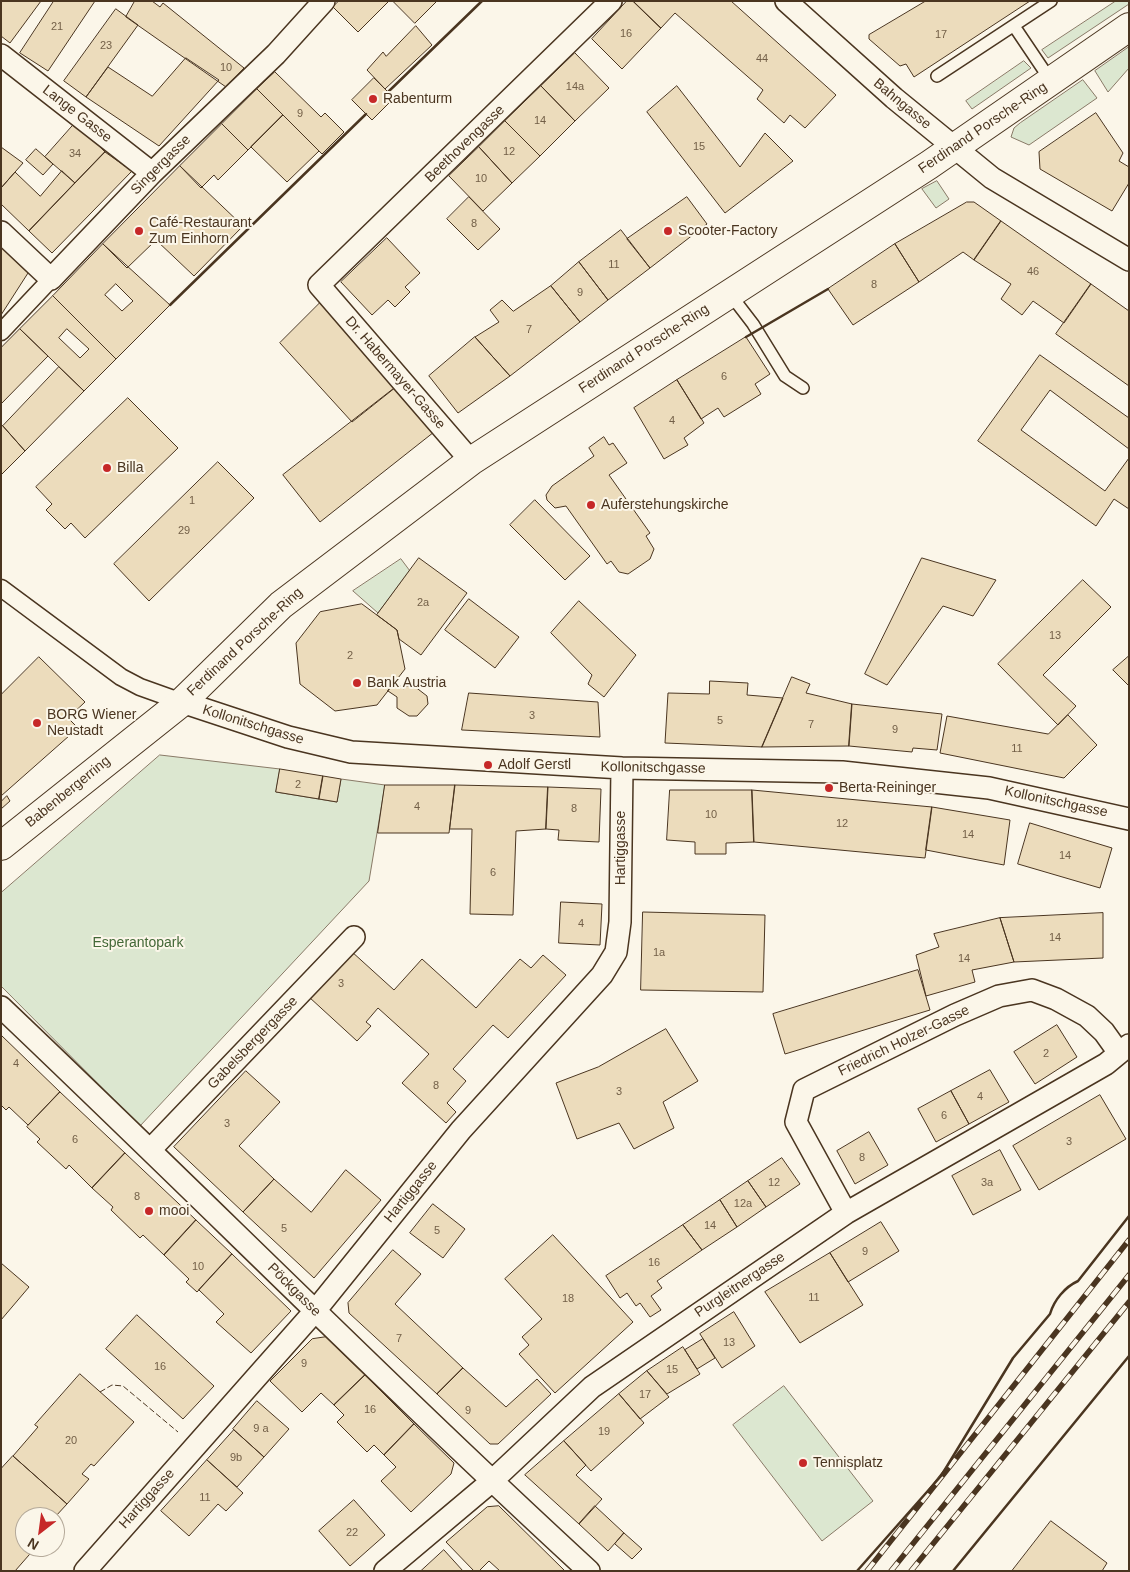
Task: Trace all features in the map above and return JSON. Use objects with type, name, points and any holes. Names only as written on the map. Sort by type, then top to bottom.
[{"type":"street","name":"Singergasse","points":[[1,332],[152,173],[276,54],[324,1]]},
{"type":"street","name":"Beethovengasse","points":[[319,286],[611,1]]},
{"type":"street","name":"Bahngasse","points":[[786,1],[803,9],[894,98],[992,178],[1129,260]]},
{"type":"street","name":"Ferdinand Porsche-Ring","points":[[182,702],[281,605],[471,460],[730,294],[954,147],[1129,27]]},
{"type":"street","name":"Lange Gasse","points":[[1,55],[152,173]]},
{"type":"street","points":[[1,232],[51,279]]},
{"type":"street","name":"Dr. Habermayer-Gasse","points":[[319,286],[471,460]]},
{"type":"street","points":[[1,588],[121,677],[140,687],[182,702]]},
{"type":"street","name":"Kollonitschgasse","points":[[182,702],[288,737],[351,752],[622,768],[842,772],[989,788],[1129,818]]},
{"type":"street","name":"Babenbergerring","points":[[1,846],[182,702]]},
{"type":"street","name":"Hartiggasse","points":[[85,1571],[315,1311],[461,1130],[602,974],[616,952],[620,922],[622,768]]},
{"type":"street","name":"Gabelsbergergasse","points":[[151,1150],[354,937]]},
{"type":"street","name":"Friedrich Holzer-Gasse","points":[[846,1213],[796,1122],[804,1090],[964,1011],[999,996],[1032,990],[1056,999],[1087,1016],[1124,1049]]},
{"type":"street","name":"Pöckgasse","points":[[1,1007],[492,1481],[589,1571]]},
{"type":"street","name":"Purgleitnergasse","points":[[385,1571],[492,1481],[592,1386],[846,1213],[1106,1064],[1124,1049]]},
{"type":"lane","points":[[937,76],[1051,1]]},
{"type":"lane","points":[[1014,26],[1051,81]]},
{"type":"lane","points":[[730,294],[753,324],[785,376],[803,388]]},
{"type":"green space","points":[[1116,1],[1129,1],[1129,4],[1048,58],[1042,50]]},
{"type":"green space","points":[[1129,47],[1129,68],[1108,92],[1095,71]]},
{"type":"green space","points":[[1024,61],[1031,68],[972,109],[966,101]]},
{"type":"green space","points":[[1083,80],[1097,98],[1029,145],[1011,137],[1014,128],[1020,123]]},
{"type":"green space","points":[[937,181],[949,199],[936,208],[922,189]]},
{"type":"green space","points":[[401,559],[410,571],[378,613],[353,591]]},
{"type":"green space","name":"Esperantopark","points":[[160,755],[280,769],[276,792],[337,802],[341,779],[385,785],[369,881],[140,1126],[1,986],[1,893]]},
{"type":"green space","name":"Tennisplatz","points":[[784,1386],[873,1501],[822,1541],[733,1425]]},
{"type":"building","points":[[1,1],[41,1],[10,43],[1,36]]},
{"type":"building","points":[[54,1],[95,1],[48,71],[20,53]]},
{"type":"building","points":[[135,1],[152,1],[160,7],[163,3],[244,68],[226,87],[126,17]]},
{"type":"building","points":[[339,1],[389,1],[358,32],[333,7]]},
{"type":"building","points":[[393,1],[437,1],[415,23]]},
{"type":"building","points":[[627,1],[633,1],[661,28],[622,69],[592,39]]},
{"type":"building","points":[[633,1],[731,1],[836,95],[805,128],[790,115],[784,123],[757,99],[763,90],[675,13],[661,28]]},
{"type":"building","points":[[926,1],[1030,1],[914,77],[906,64],[900,66],[869,39],[869,35]]},
{"type":"building","points":[[116,9],[138,25],[86,97],[64,81]]},
{"type":"building","points":[[416,26],[432,45],[385,89],[367,70],[383,52],[386,56]]},
{"type":"building","points":[[575,53],[609,88],[575,121],[541,86]]},
{"type":"building","points":[[186,58],[219,80],[159,146],[86,97],[108,67],[152,96]]},
{"type":"building","points":[[275,72],[321,117],[325,113],[344,132],[322,154],[257,89]]},
{"type":"building","name":"Rabenturm","points":[[374,78],[394,98],[372,120],[352,100]]},
{"type":"building","points":[[541,86],[575,121],[540,156],[505,121]]},
{"type":"building","points":[[677,86],[740,167],[765,133],[793,161],[725,213],[647,112]]},
{"type":"building","points":[[257,89],[283,115],[248,150],[222,124]]},
{"type":"building","points":[[1096,113],[1123,153],[1119,161],[1129,167],[1129,183],[1112,211],[1040,169],[1039,152]]},
{"type":"building","points":[[283,115],[319,151],[287,182],[251,147]]},
{"type":"building","points":[[505,121],[540,156],[512,183],[479,147]]},
{"type":"building","points":[[76,122],[105,152],[75,183],[45,157]]},
{"type":"building","points":[[222,124],[248,150],[218,180],[214,175],[201,188],[180,166]]},
{"type":"building","points":[[1,147],[23,163],[1,188]]},
{"type":"building","points":[[479,147],[512,183],[483,211],[449,176]]},
{"type":"building","points":[[36,149],[53,164],[43,175],[26,160]]},
{"type":"building","points":[[105,152],[132,171],[52,253],[29,231]]},
{"type":"building","points":[[180,166],[243,226],[194,276],[156,240],[127,268],[103,244]]},
{"type":"building","points":[[62,171],[75,183],[29,231],[1,204],[1,188],[15,172],[40,196]]},
{"type":"building","points":[[469,197],[500,229],[478,250],[447,219]]},
{"type":"building","name":"Scooter-Factory","points":[[687,197],[707,224],[650,268],[627,239]]},
{"type":"building","points":[[967,202],[974,202],[1001,221],[974,260],[963,252],[919,282],[895,244]]},
{"type":"building","points":[[1001,221],[1091,284],[1064,323],[1033,301],[1022,315],[1001,299],[1011,284],[974,260]]},
{"type":"building","points":[[621,230],[650,268],[608,300],[579,262]]},
{"type":"building","points":[[387,238],[420,273],[405,287],[410,292],[395,307],[388,300],[372,315],[341,282]]},
{"type":"building","points":[[103,244],[170,305],[116,359],[53,296]],"holes":[[[116,284],[133,301],[122,311],[105,295]]]},
{"type":"building","points":[[895,244],[919,282],[853,325],[828,289]]},
{"type":"building","points":[[1,247],[28,273],[1,315]]},
{"type":"building","points":[[579,262],[608,300],[580,322],[551,286]]},
{"type":"building","points":[[1091,284],[1129,311],[1129,386],[1056,334]]},
{"type":"building","points":[[551,286],[580,322],[510,376],[475,337],[499,322],[490,310],[502,300],[513,311]]},
{"type":"building","points":[[53,296],[116,359],[84,391],[20,329]],"holes":[[[67,329],[89,349],[80,358],[59,338]]]},
{"type":"building","points":[[320,303],[396,387],[352,422],[280,343]]},
{"type":"building","points":[[20,329],[48,356],[1,404],[1,348]]},
{"type":"building","points":[[475,337],[510,376],[458,413],[429,376]]},
{"type":"building","points":[[746,337],[770,374],[755,384],[761,394],[724,417],[718,408],[701,419],[677,380]]},
{"type":"building","points":[[1040,355],[1129,418],[1129,449],[1050,390],[1021,430],[1105,491],[1129,458],[1129,509],[1114,499],[1096,526],[978,441]]},
{"type":"building","points":[[59,367],[84,391],[25,451],[3,426]]},
{"type":"building","points":[[677,380],[704,423],[684,438],[688,445],[664,459],[634,408]]},
{"type":"building","points":[[396,387],[434,432],[320,522],[283,475]]},
{"type":"building","name":"Billa","points":[[128,398],[178,448],[85,538],[71,523],[65,529],[46,510],[52,504],[36,487]]},
{"type":"building","points":[[1,424],[25,451],[1,475]]},
{"type":"building","name":"Auferstehungskirche","points":[[604,437],[609,445],[613,443],[627,463],[609,475],[650,533],[646,536],[654,549],[650,559],[628,574],[619,572],[611,561],[607,564],[566,506],[555,508],[547,500],[546,495],[552,486],[594,456],[589,448]]},
{"type":"building","points":[[218,462],[254,498],[149,601],[114,564]]},
{"type":"building","points":[[535,500],[590,556],[565,580],[510,525]]},
{"type":"building","points":[[419,558],[467,593],[421,655],[399,639],[397,630],[377,615]]},
{"type":"building","points":[[922,558],[996,580],[973,616],[943,606],[887,685],[865,674]]},
{"type":"building","points":[[1083,580],[1111,607],[1043,675],[1076,706],[1058,725],[998,664]]},
{"type":"building","points":[[469,599],[519,637],[495,668],[445,630]]},
{"type":"building","points":[[579,601],[636,655],[604,697],[588,684],[592,675],[551,633]]},
{"type":"building","points":[[362,604],[397,630],[405,669],[377,705],[335,711],[300,684],[296,643],[320,612]]},
{"type":"building","points":[[1129,656],[1129,686],[1113,670]]},
{"type":"building","name":"BORG Wiener Neustadt","points":[[39,657],[85,702],[68,718],[78,728],[1,796],[1,695]]},
{"type":"building","points":[[792,677],[810,684],[806,693],[852,704],[849,746],[762,747]]},
{"type":"building","points":[[710,681],[748,683],[747,695],[783,698],[762,747],[665,743],[668,693],[709,694]]},
{"type":"building","points":[[395,682],[404,689],[406,686],[414,686],[427,696],[428,704],[417,716],[409,716],[397,708],[397,697],[388,691]]},
{"type":"building","points":[[469,693],[598,702],[600,737],[462,730]]},
{"type":"building","points":[[852,704],[942,714],[937,750],[913,748],[912,752],[849,746]]},
{"type":"building","points":[[1068,715],[1097,745],[1064,778],[940,753],[947,716],[1048,734]]},
{"type":"building","points":[[280,769],[323,776],[319,799],[276,792]]},
{"type":"building","points":[[323,776],[341,779],[337,802],[319,799]]},
{"type":"building","points":[[385,785],[455,785],[449,833],[378,833]]},
{"type":"building","points":[[455,785],[548,787],[546,829],[516,831],[513,915],[470,914],[472,829],[450,829]]},
{"type":"building","points":[[548,787],[601,789],[599,842],[558,840],[559,830],[546,829]]},
{"type":"building","points":[[670,790],[752,790],[754,842],[726,843],[726,854],[695,854],[695,842],[667,840]]},
{"type":"building","points":[[752,790],[932,807],[925,858],[754,842]]},
{"type":"building","points":[[7,796],[10,801],[1,809],[1,802]]},
{"type":"building","points":[[932,807],[1010,820],[1004,865],[926,850]]},
{"type":"building","points":[[1030,823],[1112,848],[1100,888],[1018,864]]},
{"type":"building","points":[[561,902],[602,904],[600,945],[559,943]]},
{"type":"building","points":[[643,912],[765,915],[763,992],[641,990]]},
{"type":"building","points":[[1103,913],[1103,958],[1014,962],[1000,918]]},
{"type":"building","points":[[1000,918],[1014,962],[972,970],[975,982],[926,996],[916,955],[939,947],[934,934]]},
{"type":"building","points":[[351,951],[394,990],[422,959],[476,1008],[520,959],[531,968],[543,955],[566,975],[508,1038],[493,1025],[453,1069],[466,1081],[447,1103],[456,1112],[446,1123],[402,1083],[429,1054],[378,1008],[366,1022],[371,1026],[357,1041],[309,997]]},
{"type":"building","points":[[918,970],[930,1010],[785,1054],[773,1014]]},
{"type":"building","points":[[1057,1025],[1077,1057],[1035,1084],[1014,1052]]},
{"type":"building","points":[[666,1029],[698,1081],[663,1102],[674,1128],[634,1149],[619,1123],[577,1139],[556,1083],[598,1067]]},
{"type":"building","points":[[1,1035],[60,1092],[28,1125],[9,1107],[6,1110],[1,1105]]},
{"type":"building","points":[[990,1070],[1009,1102],[969,1124],[951,1091]]},
{"type":"building","points":[[246,1071],[280,1102],[239,1146],[274,1179],[243,1212],[174,1147]]},
{"type":"building","points":[[951,1091],[969,1124],[936,1142],[918,1109]]},
{"type":"building","points":[[60,1092],[125,1153],[92,1188],[69,1165],[66,1169],[37,1142],[40,1139],[27,1127]]},
{"type":"building","points":[[1100,1095],[1126,1139],[1039,1190],[1013,1146]]},
{"type":"building","points":[[869,1132],[888,1165],[855,1184],[837,1151]]},
{"type":"building","points":[[1000,1150],[1021,1190],[973,1215],[952,1176]]},
{"type":"building","points":[[125,1153],[196,1220],[164,1255],[143,1235],[140,1238],[111,1210],[113,1207],[92,1188]]},
{"type":"building","points":[[782,1158],[800,1184],[766,1207],[748,1181]]},
{"type":"building","points":[[346,1170],[381,1200],[314,1278],[243,1212],[274,1179],[311,1212]]},
{"type":"building","points":[[748,1181],[766,1207],[737,1227],[720,1200]]},
{"type":"building","points":[[720,1200],[737,1227],[702,1250],[683,1225]]},
{"type":"building","points":[[433,1204],[465,1229],[443,1258],[410,1233]]},
{"type":"building","points":[[196,1220],[232,1254],[197,1292],[186,1282],[189,1279],[164,1255]]},
{"type":"building","points":[[881,1222],[899,1251],[848,1282],[830,1253]]},
{"type":"building","points":[[683,1225],[702,1250],[657,1281],[662,1288],[651,1296],[661,1310],[650,1317],[640,1303],[636,1306],[627,1293],[620,1298],[606,1276]]},
{"type":"building","points":[[553,1235],[633,1322],[555,1393],[519,1354],[529,1345],[522,1337],[542,1319],[505,1279]]},
{"type":"building","points":[[393,1250],[421,1274],[395,1304],[463,1368],[437,1394],[349,1313],[348,1303]]},
{"type":"building","points":[[830,1253],[863,1305],[800,1343],[765,1292]]},
{"type":"building","points":[[232,1254],[291,1311],[251,1353],[216,1322],[224,1314],[199,1290]]},
{"type":"building","points":[[1,1263],[29,1287],[1,1320]]},
{"type":"building","points":[[734,1312],[755,1346],[722,1368],[700,1334]]},
{"type":"building","points":[[137,1315],[214,1386],[183,1419],[106,1349]]},
{"type":"building","points":[[326,1337],[365,1375],[334,1405],[321,1393],[302,1412],[270,1381],[312,1339]]},
{"type":"building","points":[[703,1339],[715,1358],[697,1369],[685,1350]]},
{"type":"building","points":[[683,1347],[700,1374],[667,1394],[647,1371]]},
{"type":"building","points":[[463,1368],[506,1407],[537,1379],[551,1394],[498,1444],[490,1444],[437,1394]]},
{"type":"building","points":[[647,1371],[669,1397],[640,1419],[619,1394]]},
{"type":"building","points":[[80,1374],[134,1422],[94,1466],[91,1464],[82,1474],[89,1479],[67,1504],[13,1456],[38,1427],[35,1425]]},
{"type":"building","points":[[365,1375],[414,1424],[384,1455],[374,1445],[367,1452],[337,1422],[344,1415],[334,1405]]},
{"type":"building","points":[[619,1394],[644,1423],[591,1471],[564,1441]]},
{"type":"building","points":[[257,1401],[289,1429],[264,1457],[233,1429]]},
{"type":"building","points":[[414,1424],[454,1463],[451,1474],[411,1512],[381,1481],[396,1467],[384,1455]]},
{"type":"building","points":[[234,1430],[264,1457],[237,1487],[207,1460]]},
{"type":"building","points":[[564,1441],[586,1465],[576,1475],[602,1499],[579,1524],[525,1475]]},
{"type":"building","points":[[13,1456],[67,1504],[64,1507],[15,1507],[15,1557],[27,1557],[15,1571],[1,1571],[1,1469]]},
{"type":"building","points":[[207,1460],[243,1493],[226,1511],[218,1504],[189,1536],[161,1511]]},
{"type":"building","points":[[354,1500],[385,1535],[350,1566],[319,1531]]},
{"type":"building","points":[[499,1506],[565,1571],[500,1571],[489,1561],[479,1571],[474,1571],[446,1542],[487,1507]]},
{"type":"building","points":[[595,1506],[624,1533],[608,1551],[579,1524]]},
{"type":"building","points":[[1051,1521],[1107,1563],[1102,1571],[1012,1571]]},
{"type":"building","points":[[624,1533],[642,1549],[632,1559],[615,1544]]},
{"type":"building","points":[[444,1550],[463,1571],[421,1571]]},
{"type":"railway","points":[[867,1571],[1129,1240]]},
{"type":"railway","points":[[891,1571],[1129,1275]]},
{"type":"railway","points":[[911,1571],[1129,1302]]},
{"type":"fence","points":[[100,1392],[112,1385],[123,1386],[178,1432]]},
{"type":"wall","points":[[388,92],[482,1]]},
{"type":"wall","points":[[170,305],[366,114]]},
{"type":"wall","points":[[746,337],[828,289]]},
{"type":"wall","points":[[857,1571],[941,1476],[1013,1358],[1050,1314],[1061,1294],[1078,1281],[1129,1216]]},
{"type":"wall","points":[[953,1571],[1129,1356]]},
{"type":"place","name":"Rabenturm","points":[[373,99]]},
{"type":"place","name":"Café-Restaurant Zum Einhorn","points":[[139,231]]},
{"type":"place","name":"Scooter-Factory","points":[[668,231]]},
{"type":"place","name":"Billa","points":[[107,468]]},
{"type":"place","name":"Auferstehungskirche","points":[[591,505]]},
{"type":"place","name":"Bank Austria","points":[[357,683]]},
{"type":"place","name":"BORG Wiener Neustadt","points":[[37,723]]},
{"type":"place","name":"Adolf Gerstl","points":[[488,765]]},
{"type":"place","name":"Berta Reininger","points":[[829,788]]},
{"type":"place","name":"mooi","points":[[149,1211]]},
{"type":"place","name":"Tennisplatz","points":[[803,1463]]}]
